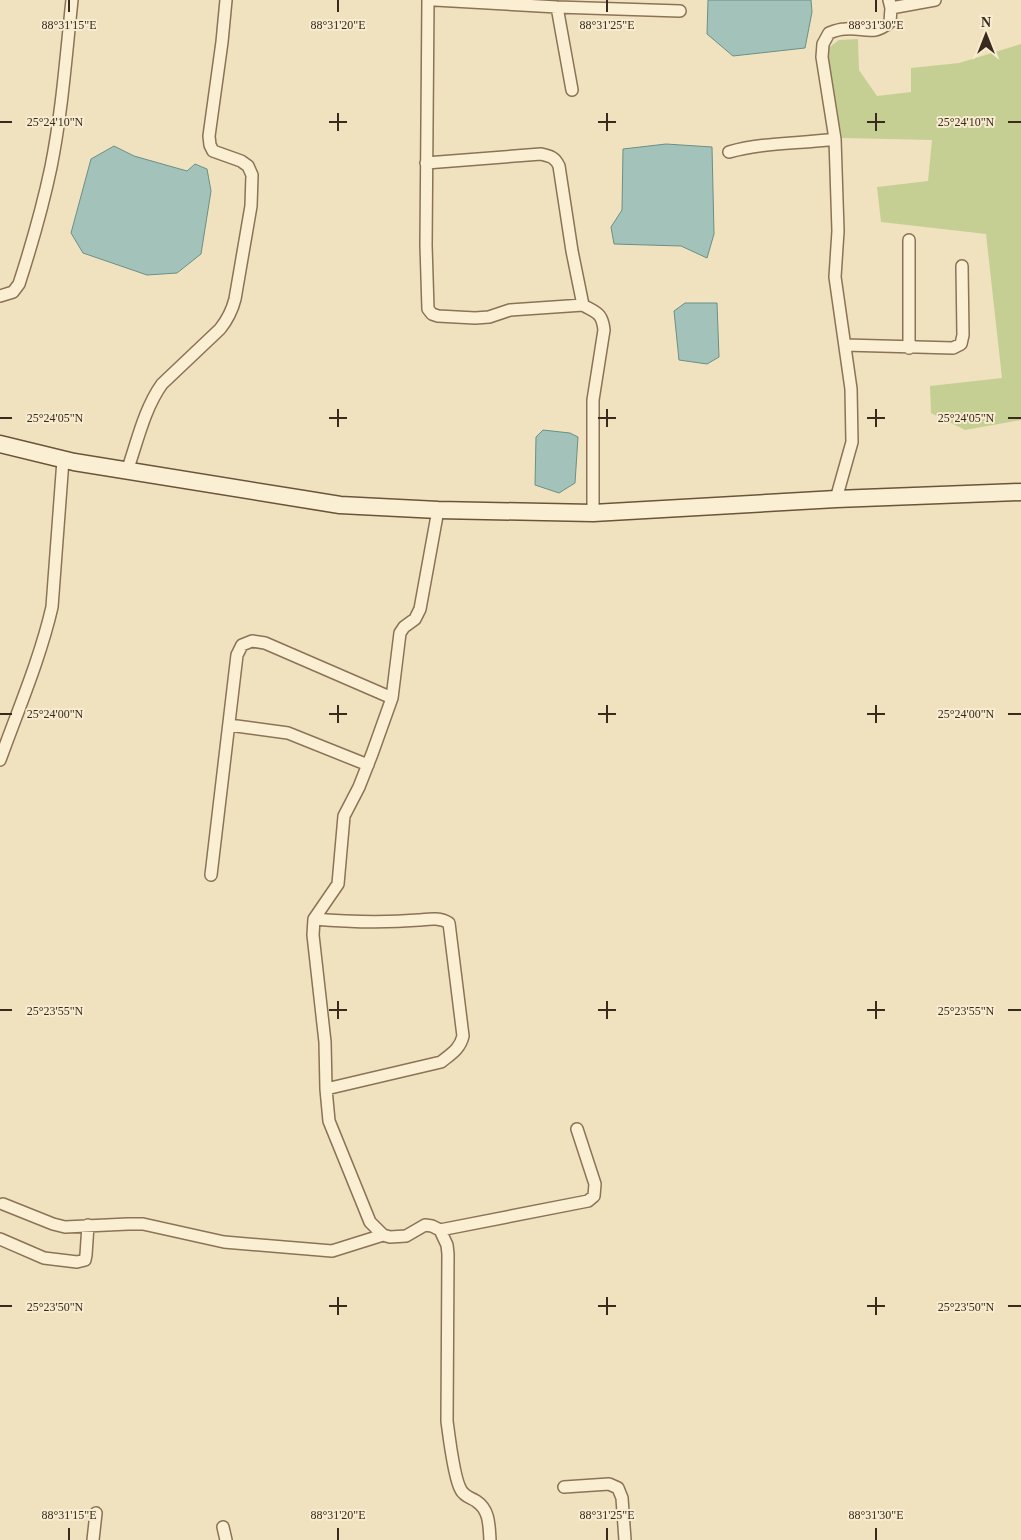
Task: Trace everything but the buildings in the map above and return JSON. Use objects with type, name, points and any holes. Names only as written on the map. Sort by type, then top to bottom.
[{"type":"street","points":[[0,296],[13,292],[19,284],[51,167],[60,109],[72,0]]},
{"type":"street","points":[[127,472],[156,392],[220,329],[232,311],[235,299],[251,206],[252,174],[248,166],[241,161],[213,151],[209,136],[226,0]]},
{"type":"street","points":[[428,0],[426,163],[428,309],[432,314],[438,316],[490,317],[510,310],[583,305],[600,314],[604,330],[593,400],[593,513]]},
{"type":"street","points":[[435,0],[680,11]]},
{"type":"street","points":[[836,499],[852,442],[851,388],[835,277],[838,231],[835,139],[822,57],[823,44],[829,32],[846,28],[863,30],[882,29],[890,22],[890,4],[935,0]]},
{"type":"street","points":[[561,5],[572,90]]},
{"type":"street","points":[[729,152],[762,145],[835,139]]},
{"type":"street","points":[[426,163],[541,154],[551,156],[556,160],[559,166],[583,305]]},
{"type":"street","points":[[909,240],[909,348]]},
{"type":"street","points":[[845,346],[953,348],[961,344],[963,335],[962,266]]},
{"type":"street","points":[[0,444],[63,460],[127,472],[340,504],[438,510],[593,513],[836,499],[1021,492]]},
{"type":"street","points":[[0,760],[49,623],[52,607],[63,460]]},
{"type":"street","points":[[438,510],[420,609],[415,619],[404,627],[400,633],[392,698],[368,765],[344,816],[338,884],[314,919],[314,935],[326,1042],[326,1089],[329,1122],[370,1222],[383,1235],[390,1237],[406,1236],[425,1225],[440,1230],[588,1201],[594,1196],[595,1184],[577,1129]]},
{"type":"street","points":[[211,875],[237,655],[242,645],[252,641],[265,643],[392,698]]},
{"type":"street","points":[[229,725],[288,733],[368,765]]},
{"type":"street","points":[[314,919],[373,923],[444,919],[449,923],[451,930],[463,1036],[461,1044],[455,1052],[441,1062],[326,1089]]},
{"type":"street","points":[[4,1204],[53,1224],[65,1226],[143,1224],[224,1242],[332,1251],[383,1235]]},
{"type":"street","points":[[0,1239],[44,1258],[78,1262],[85,1260],[88,1226]]},
{"type":"street","points":[[440,1230],[448,1254],[449,1435],[461,1491],[467,1497],[478,1502],[484,1509],[488,1519],[490,1540]]},
{"type":"street","points":[[564,1487],[609,1484],[618,1488],[622,1498],[625,1540]]},
{"type":"street","points":[[93,1540],[96,1514]]},
{"type":"street","points":[[223,1527],[226,1540]]},
{"type":"green space","points":[[858,39],[859,70],[877,96],[911,92],[911,68],[959,63],[1021,44],[1021,420],[965,430],[931,413],[930,386],[1002,378],[986,234],[881,222],[877,187],[928,181],[932,140],[842,138],[827,49],[839,40]]},
{"type":"water","points":[[708,0],[811,0],[812,12],[805,48],[733,56],[707,34]]},
{"type":"water","points":[[666,144],[712,147],[714,234],[707,258],[681,246],[614,244],[611,227],[622,210],[623,149]]},
{"type":"water","points":[[114,146],[134,156],[187,171],[195,164],[207,169],[211,191],[201,254],[177,273],[147,275],[83,253],[71,233],[91,159]]},
{"type":"water","points":[[685,303],[717,303],[719,357],[707,364],[679,360],[674,311]]},
{"type":"water","points":[[543,430],[570,433],[578,437],[575,483],[559,493],[535,485],[536,437]]}]
